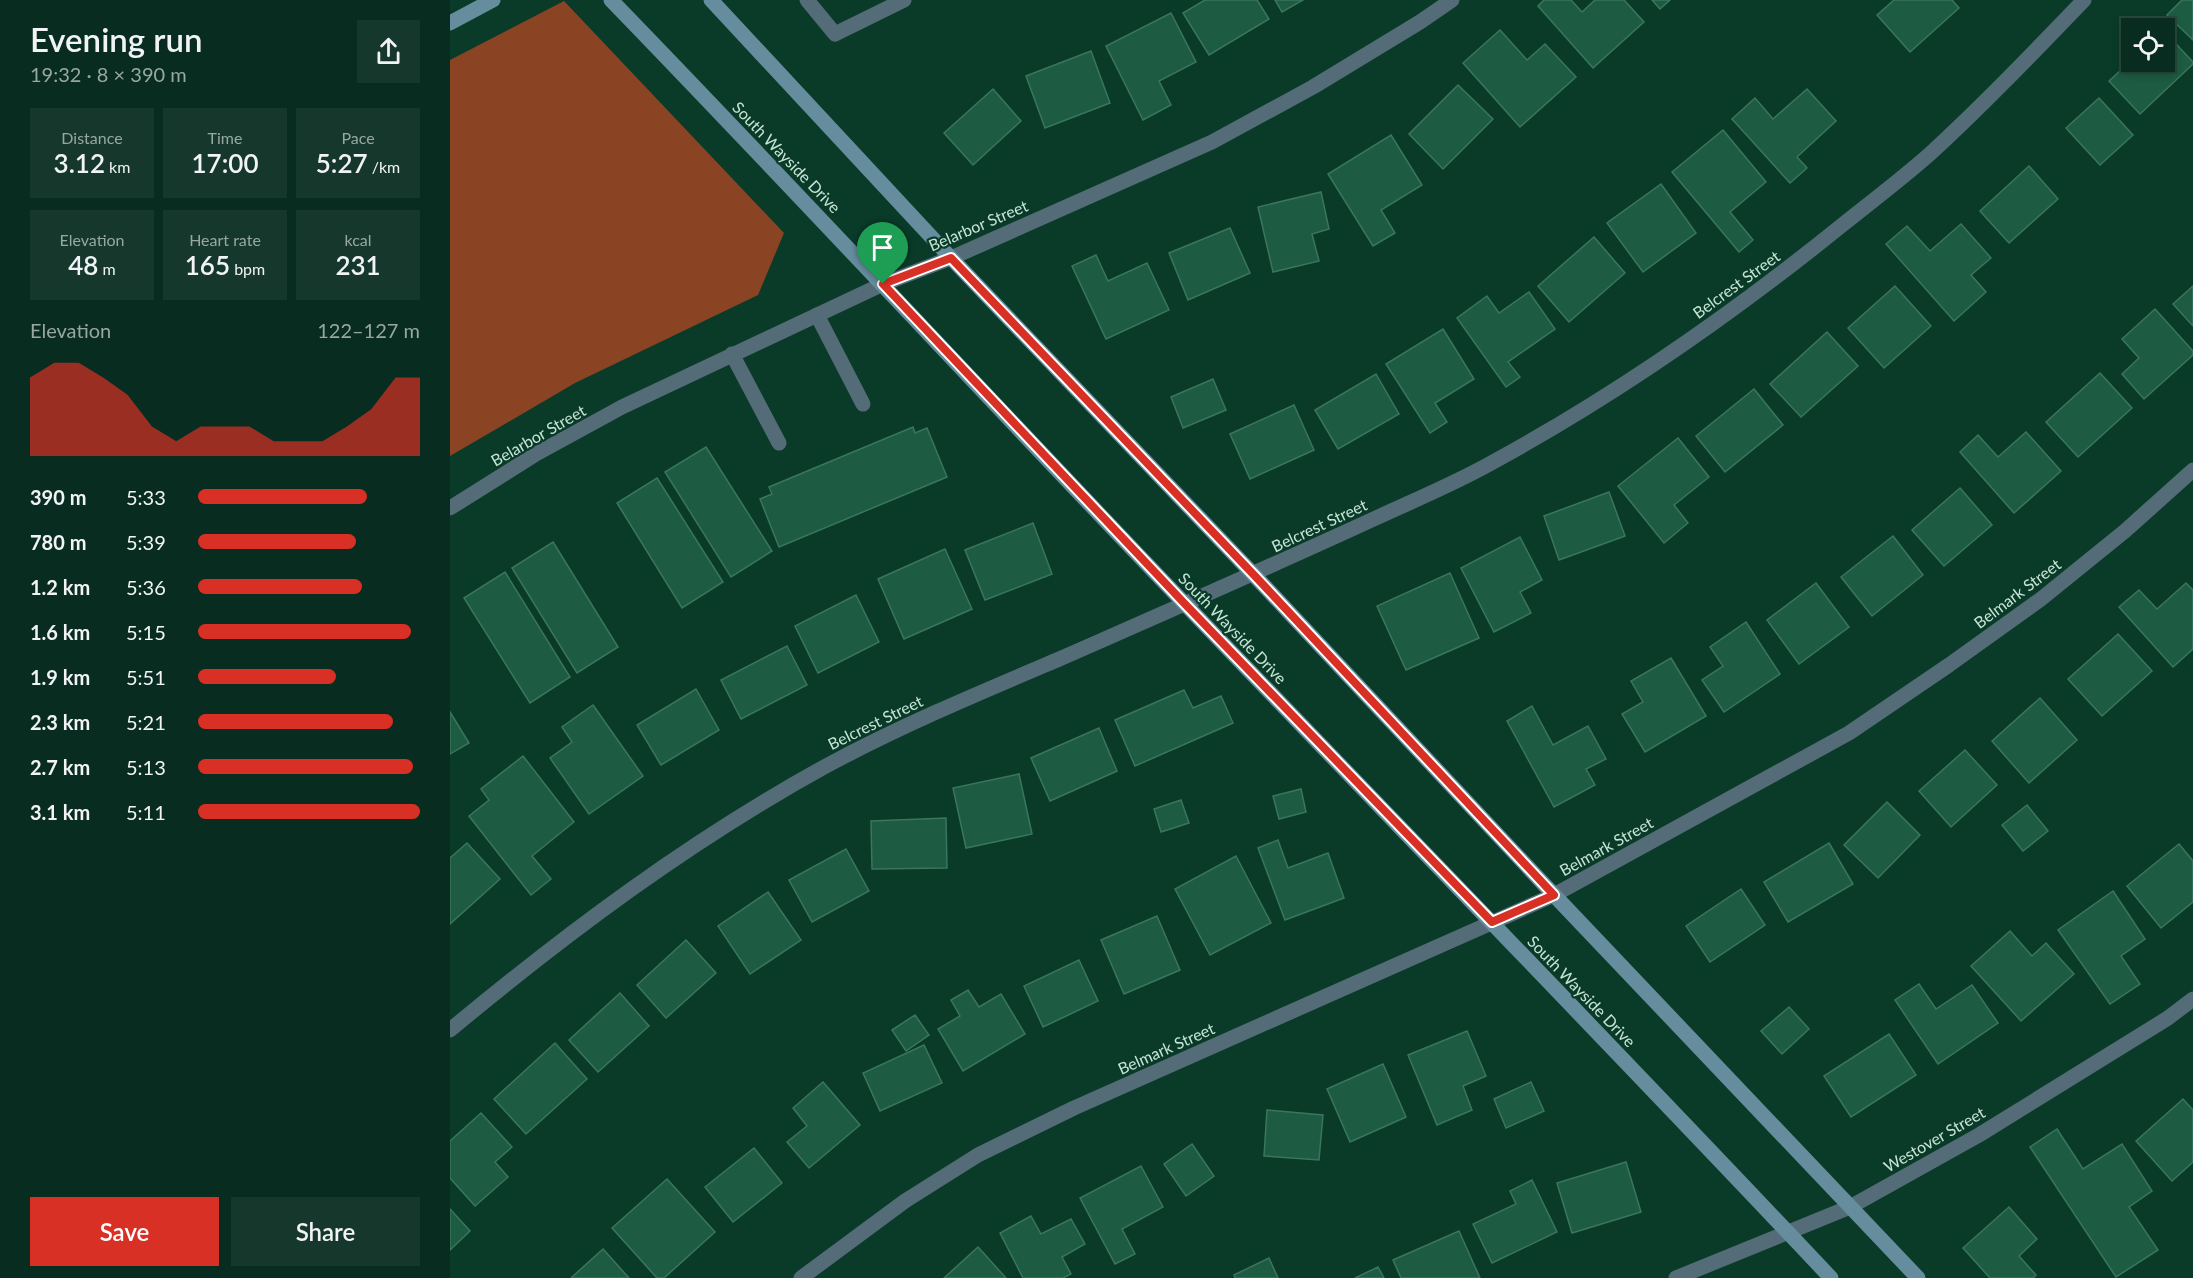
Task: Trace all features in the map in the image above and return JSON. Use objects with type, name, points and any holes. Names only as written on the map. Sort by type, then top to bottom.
[{"type":"street","points":[[450,23],[493,0]]},
{"type":"street","name":"South Wayside Drive","points":[[611,0],[1184,603],[1831,1278]]},
{"type":"street","points":[[711,0],[951,258],[1918,1278]]},
{"type":"street","points":[[807,0],[835,34],[904,0]]},
{"type":"street","name":"Belarbor Street","points":[[450,508],[546,449],[622,407],[732,354],[883,284],[951,258],[1212,142],[1313,87],[1452,0]]},
{"type":"street","name":"Belcrest Street","points":[[450,1030],[531,963],[611,903],[711,834],[827,766],[937,711],[1184,603],[1254,575],[1487,466],[1575,417],[1706,329],[1800,259],[1928,155],[2084,0]]},
{"type":"street","points":[[818,315],[862,404]]},
{"type":"street","points":[[732,354],[779,443]]},
{"type":"street","name":"Belmark Street","points":[[801,1278],[905,1201],[978,1155],[1074,1108],[1554,895],[1849,734],[1949,666],[2041,598],[2125,531],[2193,470]]},
{"type":"street","name":"Westover Street","points":[[1676,1278],[1850,1207],[1979,1135],[2168,1018],[2193,999]]},
{"type":"shaded area","points":[[564,1],[784,233],[758,295],[575,383],[450,456],[450,60]]},
{"type":"building","points":[[1205,0],[1257,0],[1269,19],[1209,55],[1183,13]]},
{"type":"building","points":[[1275,0],[1303,0],[1282,12]]},
{"type":"building","points":[[1544,0],[1571,0],[1582,12],[1595,0],[1624,0],[1644,22],[1593,68],[1538,6]]},
{"type":"building","points":[[1652,0],[1670,0],[1660,9]]},
{"type":"building","points":[[1894,0],[1952,0],[1959,8],[1910,52],[1877,15]]},
{"type":"building","points":[[2182,0],[2193,0],[2193,40],[2175,23],[2175,18],[2167,15]]},
{"type":"building","points":[[1171,13],[1196,62],[1159,81],[1171,105],[1143,120],[1106,46]]},
{"type":"building","points":[[1500,30],[1527,60],[1545,44],[1576,77],[1520,127],[1463,63]]},
{"type":"building","points":[[2175,43],[2193,62],[2140,114],[2109,81],[2121,70],[2121,72],[2175,72]]},
{"type":"building","points":[[1091,51],[1110,103],[1045,128],[1026,76]]},
{"type":"building","points":[[1458,85],[1493,119],[1443,169],[1409,134]]},
{"type":"building","points":[[993,89],[1021,121],[973,165],[944,133]]},
{"type":"building","points":[[1807,89],[1836,121],[1797,157],[1807,168],[1790,183],[1732,119],[1755,98],[1773,119]]},
{"type":"building","points":[[2099,98],[2133,135],[2100,165],[2066,128]]},
{"type":"building","points":[[1723,130],[1766,182],[1730,212],[1753,240],[1739,252],[1672,172]]},
{"type":"building","points":[[1391,135],[1422,185],[1381,210],[1395,233],[1373,246],[1328,174]]},
{"type":"building","points":[[2029,166],[2058,199],[2009,243],[1980,211]]},
{"type":"building","points":[[1661,184],[1696,233],[1643,272],[1607,223]]},
{"type":"building","points":[[1321,192],[1329,229],[1312,234],[1319,261],[1273,272],[1258,207]]},
{"type":"building","points":[[1961,224],[1991,258],[1971,275],[1986,292],[1954,321],[1886,244],[1907,226],[1930,251]]},
{"type":"building","points":[[1230,228],[1250,273],[1188,300],[1169,253]]},
{"type":"building","points":[[1594,237],[1625,273],[1569,322],[1538,286]]},
{"type":"building","points":[[1096,255],[1108,281],[1147,263],[1169,310],[1106,339],[1072,266]]},
{"type":"building","points":[[1895,286],[1931,326],[1884,368],[1848,328]]},
{"type":"building","points":[[2193,286],[2193,326],[2173,304]]},
{"type":"building","points":[[1529,292],[1555,329],[1508,362],[1520,377],[1506,387],[1457,318],[1487,296],[1499,313]]},
{"type":"building","points":[[2155,309],[2193,351],[2193,355],[2144,399],[2122,374],[2139,358],[2122,339]]},
{"type":"building","points":[[1443,329],[1474,379],[1435,403],[1447,422],[1430,433],[1386,364]]},
{"type":"building","points":[[1827,332],[1858,366],[1801,417],[1770,384]]},
{"type":"building","points":[[2100,373],[2132,408],[2078,457],[2046,422]]},
{"type":"building","points":[[1376,374],[1399,414],[1338,449],[1315,410]]},
{"type":"building","points":[[1213,379],[1226,410],[1183,428],[1171,397]]},
{"type":"building","points":[[1754,389],[1783,425],[1725,472],[1696,436]]},
{"type":"building","points":[[1294,405],[1314,450],[1250,479],[1230,434]]},
{"type":"building","points":[[913,427],[915,433],[927,428],[947,477],[779,547],[760,499],[772,494],[769,487]]},
{"type":"building","points":[[2026,432],[2061,471],[2014,513],[1960,452],[1978,435],[1998,457]]},
{"type":"building","points":[[1678,438],[1709,477],[1674,505],[1688,523],[1664,543],[1618,486]]},
{"type":"building","points":[[706,447],[772,551],[731,577],[665,472]]},
{"type":"building","points":[[657,478],[723,582],[682,608],[617,503]]},
{"type":"building","points":[[1960,488],[1992,525],[1944,566],[1912,530]]},
{"type":"building","points":[[1609,492],[1625,536],[1559,560],[1544,516]]},
{"type":"building","points":[[1033,523],[1052,574],[985,600],[965,550]]},
{"type":"building","points":[[1893,536],[1923,575],[1872,616],[1841,577]]},
{"type":"building","points":[[1520,537],[1542,580],[1520,592],[1531,613],[1494,632],[1461,568]]},
{"type":"building","points":[[553,542],[618,647],[577,673],[512,568]]},
{"type":"building","points":[[945,549],[972,609],[904,639],[878,579]]},
{"type":"building","points":[[505,572],[570,677],[530,703],[464,598]]},
{"type":"building","points":[[1450,573],[1479,638],[1406,670],[1377,606]]},
{"type":"building","points":[[1816,583],[1849,627],[1799,664],[1767,620]]},
{"type":"building","points":[[2186,583],[2193,590],[2193,649],[2173,667],[2119,607],[2139,590],[2157,609]]},
{"type":"building","points":[[856,595],[879,642],[818,673],[795,626]]},
{"type":"building","points":[[1746,622],[1780,674],[1724,712],[1702,680],[1723,666],[1710,647]]},
{"type":"building","points":[[2118,634],[2152,671],[2102,716],[2068,679]]},
{"type":"building","points":[[787,646],[807,685],[741,719],[721,680]]},
{"type":"building","points":[[1671,658],[1706,716],[1645,752],[1622,714],[1643,702],[1631,681]]},
{"type":"building","points":[[696,689],[719,730],[661,765],[637,725]]},
{"type":"building","points":[[1184,690],[1193,708],[1221,696],[1233,723],[1135,766],[1115,720]]},
{"type":"building","points":[[2040,698],[2077,740],[2029,783],[1992,741]]},
{"type":"building","points":[[593,705],[643,776],[589,814],[550,758],[572,742],[562,727]]},
{"type":"building","points":[[1532,706],[1553,745],[1588,726],[1606,759],[1586,769],[1595,785],[1554,807],[1507,721]]},
{"type":"building","points":[[450,712],[469,743],[450,754]]},
{"type":"building","points":[[1099,728],[1117,771],[1050,801],[1031,758]]},
{"type":"building","points":[[1965,750],[1997,785],[1951,827],[1919,791]]},
{"type":"building","points":[[523,756],[574,822],[532,856],[551,879],[531,895],[469,816],[489,800],[481,789]]},
{"type":"building","points":[[1019,774],[1032,834],[966,848],[953,788]]},
{"type":"building","points":[[1301,789],[1306,812],[1279,819],[1273,796]]},
{"type":"building","points":[[1181,800],[1189,823],[1161,832],[1154,809]]},
{"type":"building","points":[[1887,802],[1920,835],[1878,878],[1844,845]]},
{"type":"building","points":[[2027,805],[2048,831],[2023,851],[2002,825]]},
{"type":"building","points":[[946,818],[947,868],[872,869],[871,821]]},
{"type":"building","points":[[1278,840],[1288,868],[1328,853],[1344,898],[1285,920],[1258,848]]},
{"type":"building","points":[[467,843],[500,879],[450,924],[450,858]]},
{"type":"building","points":[[1829,843],[1853,884],[1788,922],[1764,882]]},
{"type":"building","points":[[2179,844],[2193,861],[2193,902],[2161,928],[2127,886]]},
{"type":"building","points":[[846,849],[869,891],[812,922],[789,880]]},
{"type":"building","points":[[1236,856],[1271,923],[1210,955],[1175,889]]},
{"type":"building","points":[[1741,889],[1765,925],[1710,962],[1686,926]]},
{"type":"building","points":[[2113,891],[2145,939],[2121,956],[2140,984],[2110,1004],[2058,930]]},
{"type":"building","points":[[768,892],[801,940],[750,974],[718,926]]},
{"type":"building","points":[[1157,916],[1180,970],[1124,994],[1101,940]]},
{"type":"building","points":[[2010,931],[2032,956],[2046,943],[2074,974],[2021,1021],[1971,966]]},
{"type":"building","points":[[686,940],[716,973],[666,1018],[637,985]]},
{"type":"building","points":[[1079,960],[1098,1001],[1043,1027],[1024,986]]},
{"type":"building","points":[[1919,984],[1936,1009],[1972,985],[1998,1023],[1938,1064],[1895,1000]]},
{"type":"building","points":[[968,990],[979,1007],[1001,994],[1025,1034],[963,1071],[938,1029],[960,1016],[951,1000]]},
{"type":"building","points":[[620,993],[649,1026],[598,1072],[569,1040]]},
{"type":"building","points":[[1789,1007],[1809,1029],[1782,1054],[1761,1031]]},
{"type":"building","points":[[915,1015],[929,1035],[906,1051],[892,1030]]},
{"type":"building","points":[[1467,1031],[1486,1076],[1463,1086],[1472,1110],[1437,1125],[1408,1055]]},
{"type":"building","points":[[1889,1034],[1916,1075],[1851,1117],[1824,1076]]},
{"type":"building","points":[[555,1043],[587,1079],[526,1134],[494,1099]]},
{"type":"building","points":[[924,1045],[942,1083],[880,1111],[863,1073]]},
{"type":"building","points":[[1383,1064],[1406,1117],[1350,1142],[1327,1089]]},
{"type":"building","points":[[823,1082],[860,1125],[809,1168],[787,1142],[807,1126],[793,1108]]},
{"type":"building","points":[[1531,1082],[1544,1111],[1506,1128],[1494,1099]]},
{"type":"building","points":[[2183,1099],[2193,1110],[2193,1162],[2172,1181],[2136,1141]]},
{"type":"building","points":[[1267,1110],[1323,1115],[1319,1160],[1264,1156]]},
{"type":"building","points":[[481,1113],[512,1147],[495,1162],[508,1177],[475,1206],[450,1178],[450,1141]]},
{"type":"building","points":[[2057,1129],[2083,1169],[2122,1144],[2152,1191],[2129,1207],[2158,1250],[2116,1277],[2030,1147]]},
{"type":"building","points":[[1192,1144],[1214,1176],[1186,1196],[1164,1164]]},
{"type":"building","points":[[754,1148],[782,1183],[733,1222],[705,1187]]},
{"type":"building","points":[[1626,1162],[1641,1212],[1572,1233],[1557,1183]]},
{"type":"building","points":[[1141,1166],[1163,1207],[1122,1229],[1135,1254],[1115,1264],[1080,1198]]},
{"type":"building","points":[[667,1179],[715,1232],[664,1278],[657,1278],[612,1228]]},
{"type":"building","points":[[1532,1180],[1557,1232],[1492,1263],[1473,1224],[1516,1204],[1510,1191]]},
{"type":"building","points":[[2009,1207],[2037,1239],[2019,1256],[2036,1275],[2033,1278],[1990,1278],[1963,1248]]},
{"type":"building","points":[[450,1209],[470,1231],[450,1250]]},
{"type":"building","points":[[1031,1216],[1041,1234],[1071,1219],[1085,1244],[1062,1257],[1071,1274],[1063,1278],[1023,1278],[1000,1233]]},
{"type":"building","points":[[1459,1231],[1480,1278],[1401,1278],[1393,1260]]},
{"type":"building","points":[[978,1247],[1006,1278],[944,1278]]},
{"type":"building","points":[[603,1249],[629,1278],[571,1278]]},
{"type":"building","points":[[1269,1258],[1278,1278],[1235,1278],[1234,1275]]},
{"type":"building","points":[[1378,1267],[1384,1278],[1355,1278]]},
{"type":"route","points":[[951,258],[1254,575],[1554,895],[1492,922],[1184,603],[883,284],[951,258]]}]
